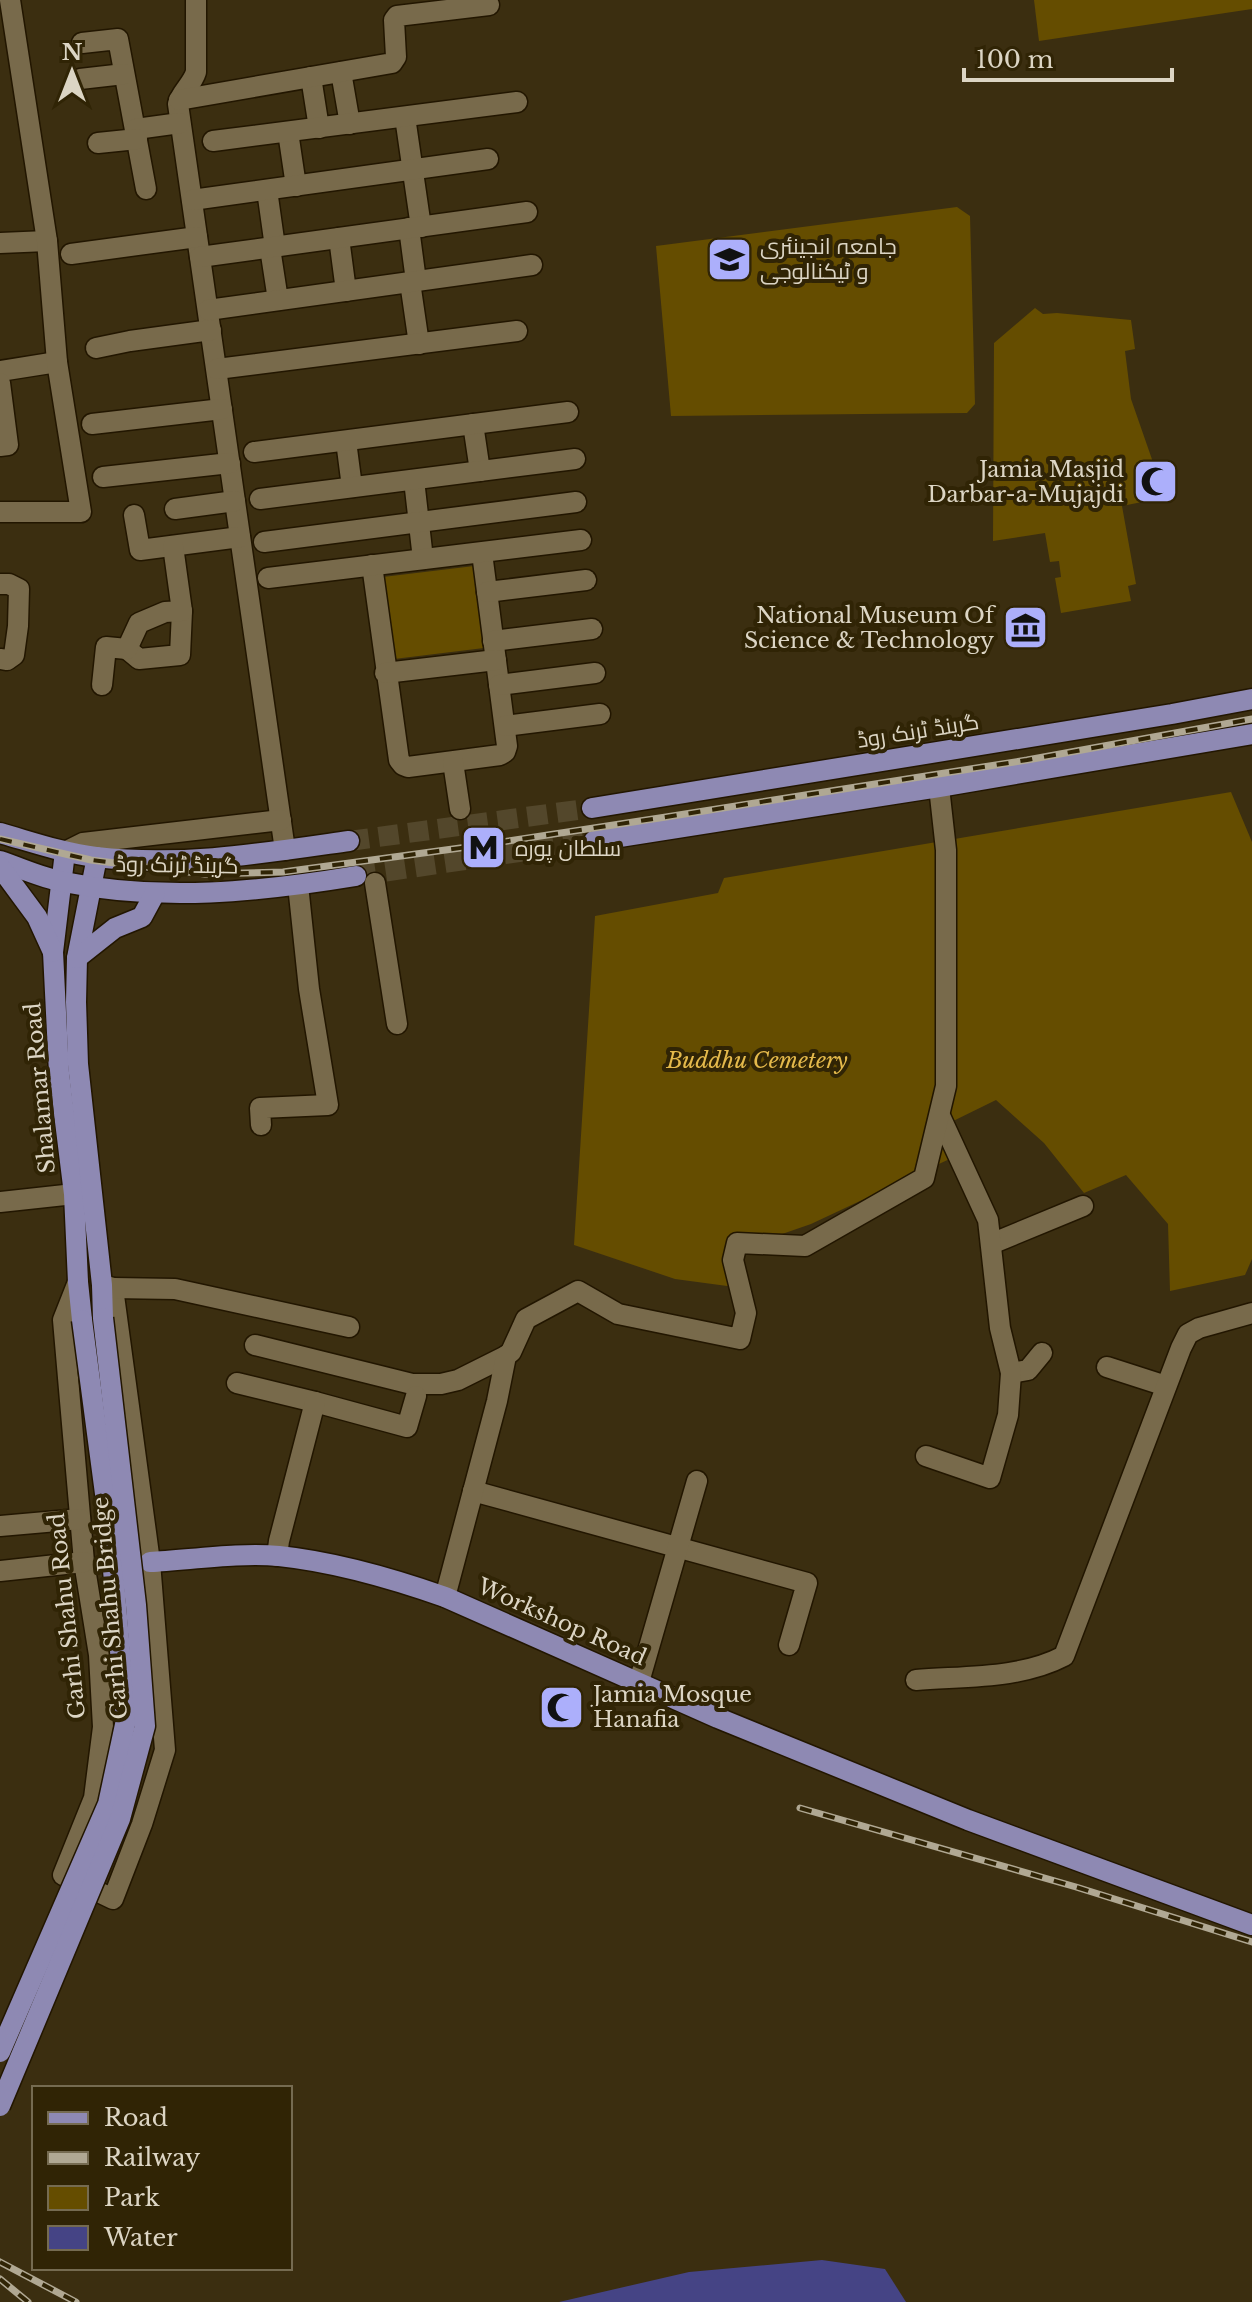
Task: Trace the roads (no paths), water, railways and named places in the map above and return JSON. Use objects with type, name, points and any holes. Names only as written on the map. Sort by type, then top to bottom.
[{"type":"main road","name":"گرینڈ ٹرنک روڈ","points":[[592,808],[1252,699]]},
{"type":"main road","points":[[594,841],[1252,734]]},
{"type":"main road","name":"گرینڈ ٹرنک روڈ","points":[[0,833],[65,852],[97,857],[193,861],[349,841]]},
{"type":"main road","name":"Shalamar Road","points":[[65,852],[53,952],[59,1073],[74,1194],[82,1320]]},
{"type":"main road","name":"Shalamar Road","points":[[97,857],[77,958],[78,1064],[108,1286],[103,1318]]},
{"type":"main road","name":"گرینڈ ٹرنک روڈ","points":[[0,864],[61,882],[155,893],[267,889],[366,880]]},
{"type":"main road","points":[[0,864],[37,917],[53,952]]},
{"type":"main road","points":[[77,958],[115,928],[142,917],[155,893]]},
{"type":"main road","name":"Garhi Shahu Bridge","points":[[0,2106],[120,1819],[145,1726],[136,1605],[103,1318]]},
{"type":"main road","name":"Garhi Shahu Bridge","points":[[0,2052],[108,1804],[126,1720],[109,1524],[82,1320]]},
{"type":"main road","name":"Workshop Road","points":[[150,1562],[277,1556],[361,1570],[445,1597],[718,1718],[968,1820],[1252,1925]]},
{"type":"street","points":[[0,512],[81,512],[57,362],[47,241],[10,0]]},
{"type":"street","points":[[196,0],[196,72],[179,100],[180,123],[285,850]]},
{"type":"street","points":[[179,100],[392,63],[395,61],[394,20],[397,16],[489,5]]},
{"type":"street","points":[[82,43],[118,39],[146,189]]},
{"type":"street","points":[[341,72],[350,124]]},
{"type":"street","points":[[80,79],[124,74]]},
{"type":"street","points":[[311,77],[319,128]]},
{"type":"street","points":[[213,141],[517,102]]},
{"type":"street","points":[[405,117],[412,170],[415,228],[413,281],[419,344]]},
{"type":"street","points":[[98,143],[180,123]]},
{"type":"street","points":[[288,132],[296,186]]},
{"type":"street","points":[[192,200],[488,159]]},
{"type":"street","points":[[267,190],[278,300]]},
{"type":"street","points":[[71,254],[199,247],[273,248],[527,212]]},
{"type":"street","points":[[339,238],[346,291]]},
{"type":"street","points":[[0,243],[47,241]]},
{"type":"street","points":[[96,348],[278,300],[532,265]]},
{"type":"street","points":[[217,369],[517,331]]},
{"type":"street","points":[[0,371],[57,362]]},
{"type":"street","points":[[0,383],[8,445],[0,446]]},
{"type":"street","points":[[92,424],[222,409]]},
{"type":"street","points":[[254,452],[568,412]]},
{"type":"street","points":[[473,424],[480,471]]},
{"type":"street","points":[[346,441],[352,487]]},
{"type":"street","points":[[260,499],[575,459]]},
{"type":"street","points":[[103,477],[230,463]]},
{"type":"street","points":[[414,480],[423,559]]},
{"type":"street","points":[[175,509],[235,501]]},
{"type":"street","points":[[264,542],[576,502]]},
{"type":"street","points":[[134,515],[140,550],[240,537]]},
{"type":"street","points":[[268,578],[581,540]]},
{"type":"street","points":[[102,685],[106,647],[127,649],[139,659],[180,655],[182,611],[173,546]]},
{"type":"street","points":[[372,565],[399,760],[408,767],[505,752],[505,726],[482,553]]},
{"type":"street","points":[[487,592],[586,580]]},
{"type":"street","points":[[0,584],[19,589],[14,655],[7,660],[0,659]]},
{"type":"street","points":[[127,649],[139,623],[165,612],[182,611]]},
{"type":"street","points":[[385,673],[592,629]]},
{"type":"street","points":[[499,685],[595,673]]},
{"type":"street","points":[[505,726],[600,714]]},
{"type":"street","points":[[453,762],[460,809]]},
{"type":"street","points":[[255,1345],[412,1384],[441,1384],[458,1380],[506,1356],[511,1352],[526,1319],[578,1291],[618,1314],[740,1339],[746,1313],[733,1260],[737,1243],[805,1246],[924,1178],[946,1086],[946,850],[939,787]]},
{"type":"street","points":[[65,852],[83,843],[281,820]]},
{"type":"street","points":[[366,880],[397,1024]]},
{"type":"street","points":[[261,1125],[260,1108],[328,1105],[309,989],[298,885]]},
{"type":"street","points":[[926,1456],[990,1478],[1008,1415],[1011,1373],[1000,1328],[988,1220],[940,1116]]},
{"type":"street","points":[[0,1202],[74,1194]]},
{"type":"street","points":[[991,1244],[1083,1206]]},
{"type":"street","name":"Garhi Shahu Road","points":[[78,1282],[63,1320],[84,1562],[99,1655],[103,1727],[94,1798],[63,1875],[113,1899],[142,1824],[165,1750],[150,1562],[108,1286]]},
{"type":"street","points":[[108,1286],[175,1289],[349,1327]]},
{"type":"street","points":[[916,1680],[1023,1671],[1048,1665],[1064,1656],[1188,1334],[1252,1313]]},
{"type":"street","points":[[1011,1373],[1028,1370],[1042,1353]]},
{"type":"street","points":[[445,1597],[506,1356]]},
{"type":"street","points":[[1107,1367],[1166,1386]]},
{"type":"street","points":[[237,1383],[407,1427],[416,1396]]},
{"type":"street","points":[[277,1556],[315,1402]]},
{"type":"street","points":[[639,1682],[697,1481]]},
{"type":"street","points":[[473,1491],[807,1583],[789,1645]]},
{"type":"street","points":[[0,1526],[80,1519]]},
{"type":"street","points":[[0,1571],[84,1562]]},
{"type":"water","points":[[822,2260],[885,2269],[906,2302],[559,2302],[689,2272]]},
{"type":"tunnel","points":[[349,841],[592,808]]},
{"type":"tunnel","points":[[356,876],[594,841]]},
{"type":"railway","points":[[0,839],[91,860],[205,874],[283,872],[666,817],[1027,760],[1252,719]]},
{"type":"railway","points":[[800,1808],[1076,1887],[1252,1942]]},
{"type":"railway","points":[[0,2262],[76,2302]]},
{"type":"railway","points":[[0,2279],[28,2302]]},
{"type":"place","name":"جامعہ انجینئری و ٹیکنالوجی","points":[[729,259]]},
{"type":"place","name":"Jamia Masjid Darbar-a-Mujajdi","points":[[1155,482]]},
{"type":"place","name":"National Museum Of Science & Technology","points":[[1025,628]]},
{"type":"place","name":"سلطان پورہ","points":[[484,848]]},
{"type":"place","name":"Jamia Mosque Hanafia","points":[[562,1707]]},
{"type":"park label","name":"Buddhu Cemetery","points":[[757,1060]]}]
